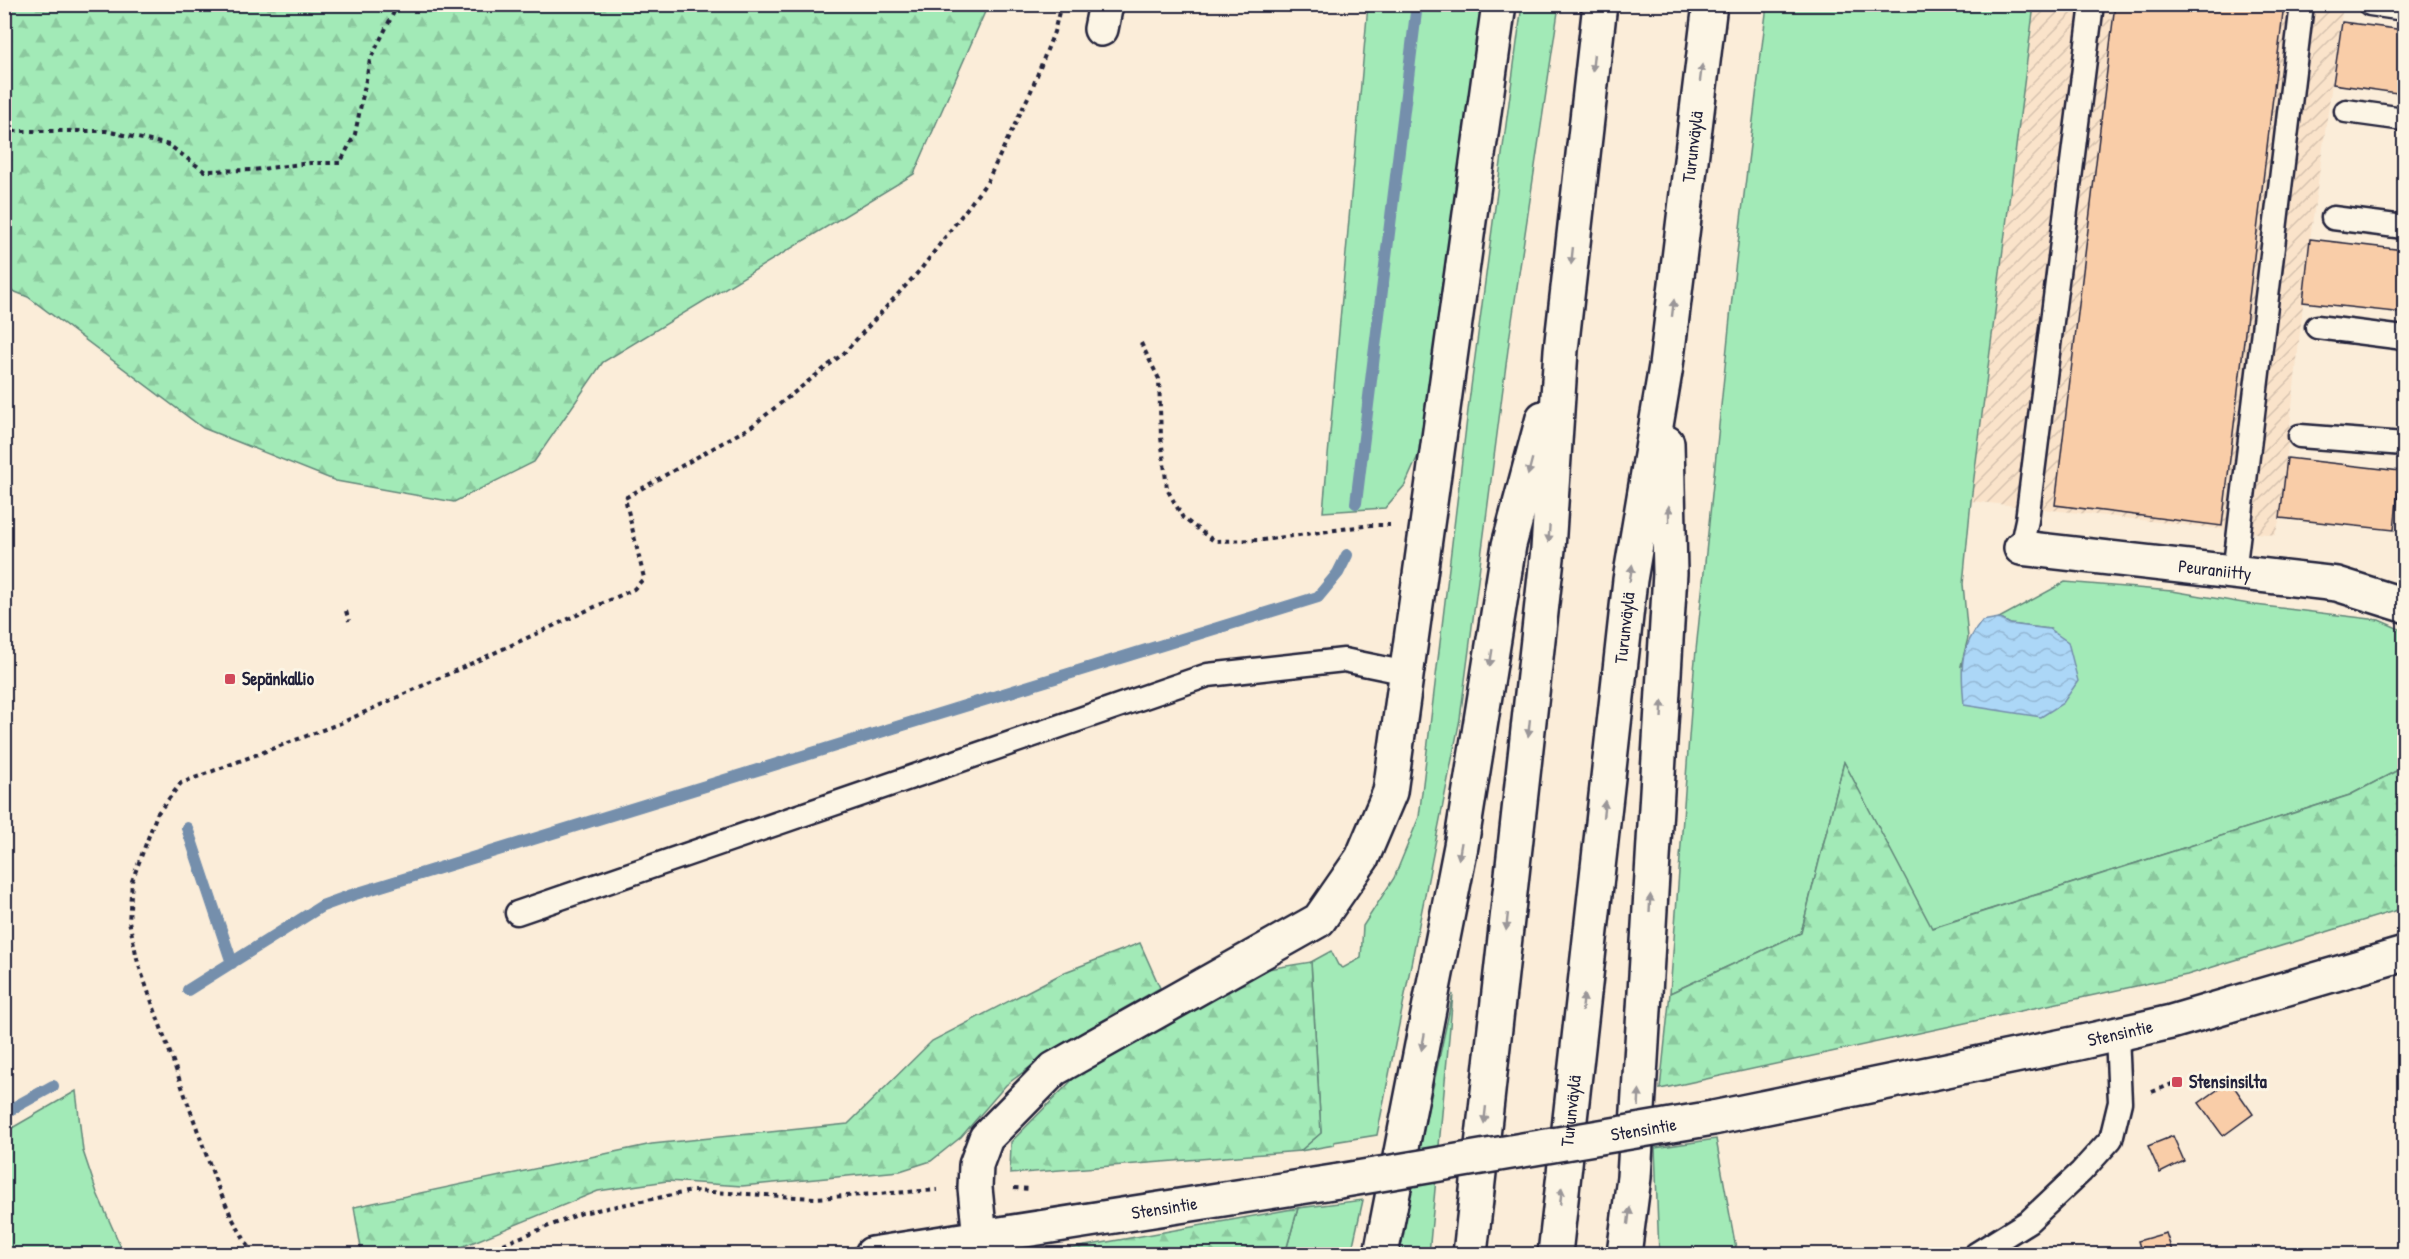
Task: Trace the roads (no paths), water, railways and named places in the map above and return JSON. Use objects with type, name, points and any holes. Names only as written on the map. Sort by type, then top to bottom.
[{"type":"main road","points":[[980,1238],[975,1188],[976,1165],[986,1138],[1054,1069],[1319,920],[1362,858],[1390,792],[1499,4]]},
{"type":"main road","points":[[1470,1254],[1548,549],[1561,350],[1600,4]]},
{"type":"main road","name":"Turunväylä","points":[[1555,1254],[1630,580],[1666,366],[1710,4]]},
{"type":"main road","points":[[1381,1254],[1461,846],[1509,545],[1561,350]]},
{"type":"main road","points":[[1624,1254],[1634,1177],[1670,573],[1666,366]]},
{"type":"main road","name":"Peuraniitty","points":[[2021,548],[2337,584],[2403,598]]},
{"type":"main road","name":"Stensintie","points":[[872,1254],[1339,1181],[1713,1118],[2117,1035],[2259,998],[2404,954]]},
{"type":"lane","points":[[2021,548],[2027,520],[2092,4]]},
{"type":"lane","points":[[2234,573],[2302,4]]},
{"type":"lane","points":[[2370,4],[2404,9]]},
{"type":"lane","points":[[2346,111],[2404,119]]},
{"type":"lane","points":[[2333,218],[2404,227]]},
{"type":"lane","points":[[2317,327],[2404,338]]},
{"type":"lane","points":[[2300,436],[2404,444]]},
{"type":"lane","points":[[517,913],[1208,675],[1344,660],[1407,673]]},
{"type":"lane","points":[[1976,1254],[2029,1221],[2111,1140],[2120,1102],[2117,1035]]},
{"type":"water","points":[[1999,618],[2010,624],[2049,629],[2068,642],[2078,681],[2063,703],[2041,717],[1964,705],[1962,670],[1965,651],[1982,621]]},
{"type":"waterway","points":[[1356,503],[1417,4]]},
{"type":"waterway","points":[[188,990],[322,906],[1318,597],[1338,573],[1347,555]]},
{"type":"waterway","points":[[187,828],[232,963]]},
{"type":"waterway","points":[[4,1113],[53,1086]]},
{"type":"place","name":"Sepänkallio","points":[[230,679]]},
{"type":"place","name":"Stensinsilta","points":[[2177,1082]]}]
